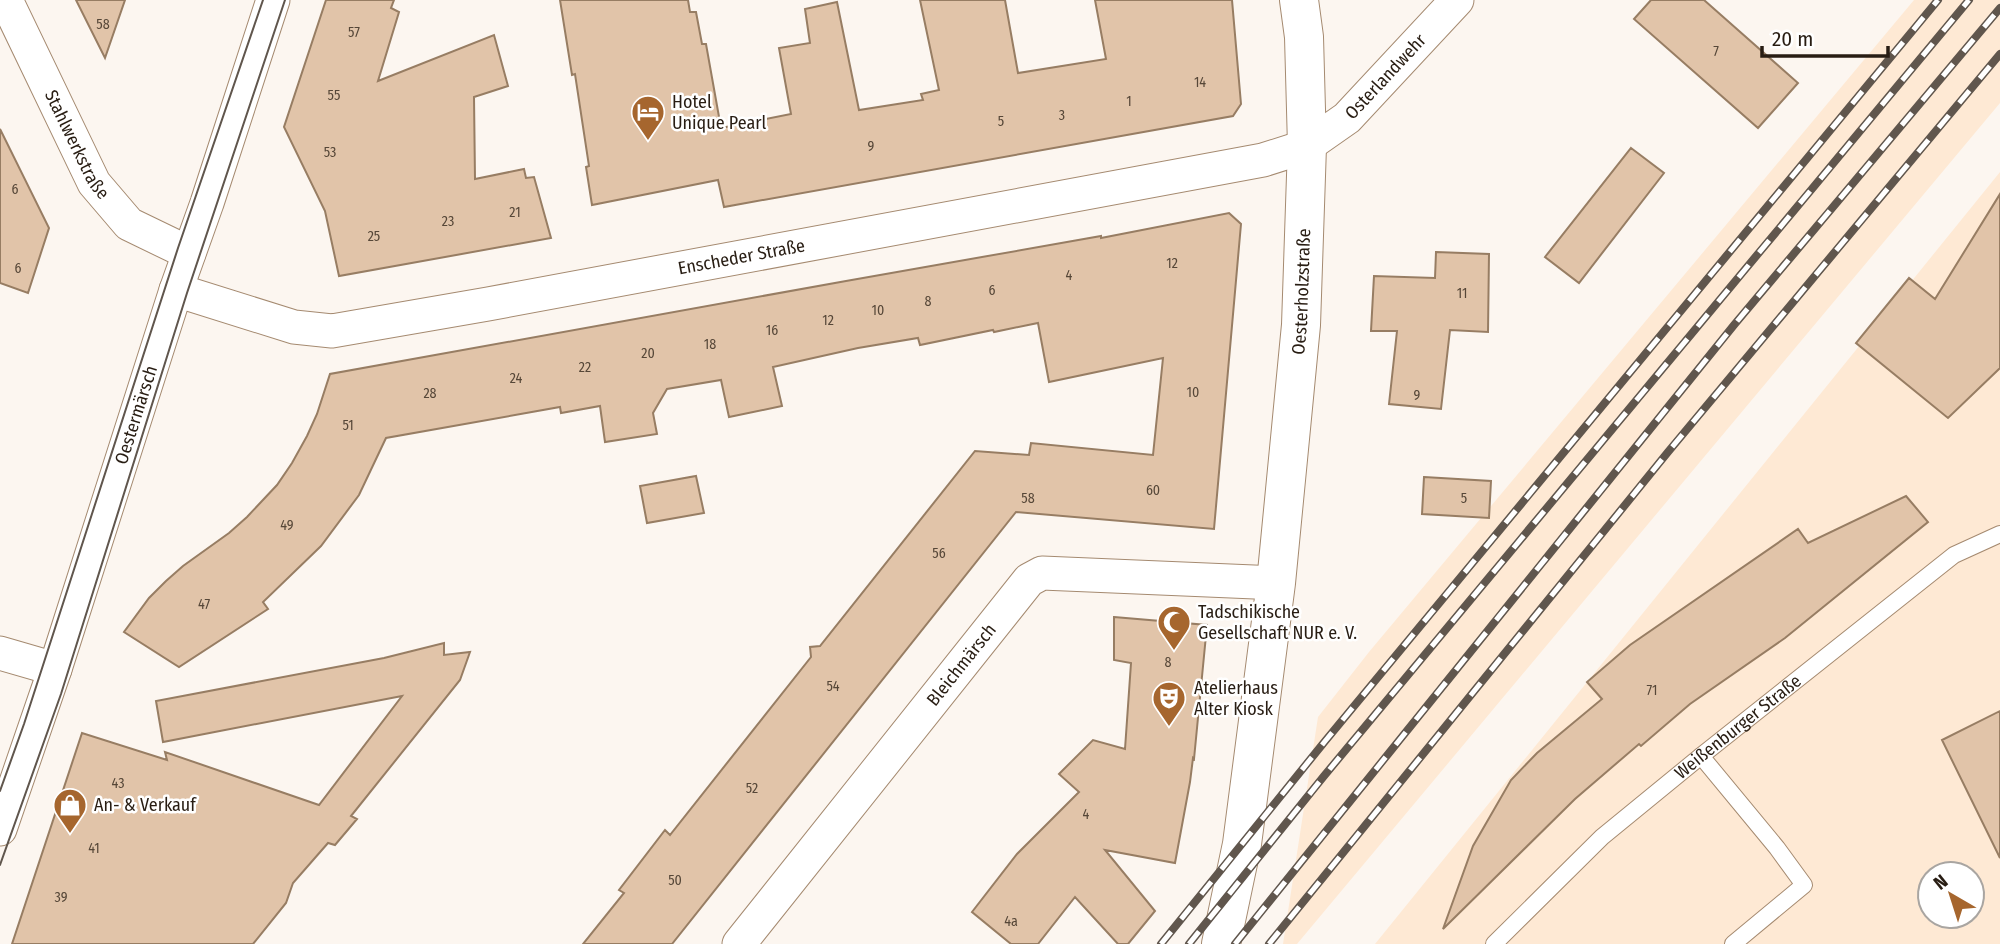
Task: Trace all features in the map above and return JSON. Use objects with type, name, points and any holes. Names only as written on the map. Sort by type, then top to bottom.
[{"type":"street","name":"Stahlwerkstraße","points":[[6,0],[94,183],[129,224],[189,253]]},
{"type":"street","name":"Oestermärsch","points":[[0,829],[55,669],[176,290],[273,0]]},
{"type":"street","name":"Oesterholzstraße","points":[[1276,583],[1301,325],[1307,146],[1304,37],[1299,0]]},
{"type":"street","name":"Osterlandwehr","points":[[1307,146],[1347,118],[1457,0]]},
{"type":"street","name":"Enscheder Straße","points":[[176,290],[294,327],[332,331],[1249,163],[1307,146]]},
{"type":"street","name":"Bleichmärsch","points":[[739,944],[1029,580],[1042,573],[1276,583]]},
{"type":"street","points":[[1221,944],[1242,844],[1276,583]]},
{"type":"street","points":[[0,653],[55,669]]},
{"type":"lane","name":"Weißenburger Straße","points":[[1494,944],[1602,837],[1701,756],[1954,555],[2000,534]]},
{"type":"lane","points":[[1701,756],[1804,885],[1738,942]]},
{"type":"shaded area","points":[[1914,0],[2000,0],[2000,103],[1297,944],[1283,944],[1318,717],[1369,652]]},
{"type":"shaded area","points":[[2000,172],[2000,944],[1375,944]]},
{"type":"building","points":[[76,0],[125,0],[105,58]]},
{"type":"building","points":[[326,0],[394,0],[391,8],[399,12],[378,81],[494,35],[508,86],[474,97],[475,179],[524,169],[526,178],[534,177],[551,238],[339,276],[325,211],[284,127]]},
{"type":"building","points":[[560,0],[688,0],[690,12],[696,12],[702,44],[706,44],[721,128],[791,114],[779,48],[810,43],[805,9],[837,2],[859,110],[923,100],[921,94],[939,90],[920,0],[1005,0],[1018,73],[1106,59],[1095,0],[1232,0],[1241,104],[1233,116],[724,207],[718,180],[592,205],[575,74],[572,75]]},
{"type":"building","points":[[1651,0],[1704,0],[1798,83],[1758,128],[1634,19]]},
{"type":"building","points":[[0,129],[49,228],[28,293],[0,283]]},
{"type":"building","points":[[1631,148],[1664,173],[1579,283],[1545,257]]},
{"type":"building","points":[[2000,194],[2000,368],[1948,418],[1856,343],[1909,278],[1935,299]]},
{"type":"building","points":[[1229,213],[1241,224],[1214,529],[1016,512],[672,944],[583,944],[624,893],[619,890],[665,830],[670,835],[811,657],[810,647],[820,646],[975,451],[1029,455],[1031,443],[1153,455],[1163,358],[1049,382],[1038,323],[920,345],[918,338],[773,367],[782,406],[729,417],[721,380],[667,389],[653,413],[657,434],[605,442],[600,406],[561,413],[560,407],[386,438],[359,495],[321,546],[263,602],[268,609],[179,667],[124,632],[149,598],[166,581],[229,533],[277,485],[307,436],[330,374]]},
{"type":"building","points":[[1436,252],[1489,254],[1488,332],[1450,330],[1441,409],[1389,404],[1397,331],[1371,331],[1374,276],[1435,278]]},
{"type":"building","points":[[696,476],[704,513],[647,523],[640,486]]},
{"type":"building","points":[[1424,477],[1491,481],[1489,518],[1422,514]]},
{"type":"building","points":[[1906,496],[1928,522],[1785,638],[1690,704],[1641,746],[1639,744],[1575,799],[1443,929],[1473,846],[1511,780],[1537,753],[1602,699],[1587,682],[1630,645],[1798,529],[1808,543]]},
{"type":"building","points":[[1114,617],[1207,625],[1194,759],[1175,863],[1105,850],[1155,911],[1128,944],[1118,944],[1075,897],[1038,944],[1011,944],[972,912],[1017,854],[1079,792],[1059,774],[1093,740],[1125,749],[1131,663],[1114,660]]},
{"type":"building","points":[[444,643],[444,655],[470,652],[460,680],[351,816],[357,819],[335,845],[328,843],[293,883],[286,903],[253,944],[12,944],[82,733],[167,760],[165,752],[319,805],[402,696],[163,742],[156,701],[384,658]]},
{"type":"building","points":[[2000,711],[2000,858],[1942,740]]},
{"type":"tram line","points":[[0,791],[178,248],[263,0]]},
{"type":"tram line","points":[[0,865],[61,694],[187,293],[285,0]]},
{"type":"railway","points":[[1161,944],[1326,740],[1938,0]]},
{"type":"railway","points":[[1189,944],[1324,776],[1969,0]]},
{"type":"railway","points":[[1235,944],[1734,325],[2000,8]]},
{"type":"railway","points":[[1269,944],[1668,452],[2000,54]]},
{"type":"place","name":"Hotel Unique Pearl","points":[[648,142]]},
{"type":"place","name":"Tadschikische Gesellschaft NUR e. V.","points":[[1174,652]]},
{"type":"place","name":"Atelierhaus Alter Kiosk","points":[[1169,728]]},
{"type":"place","name":"An- & Verkauf","points":[[70,835]]}]
